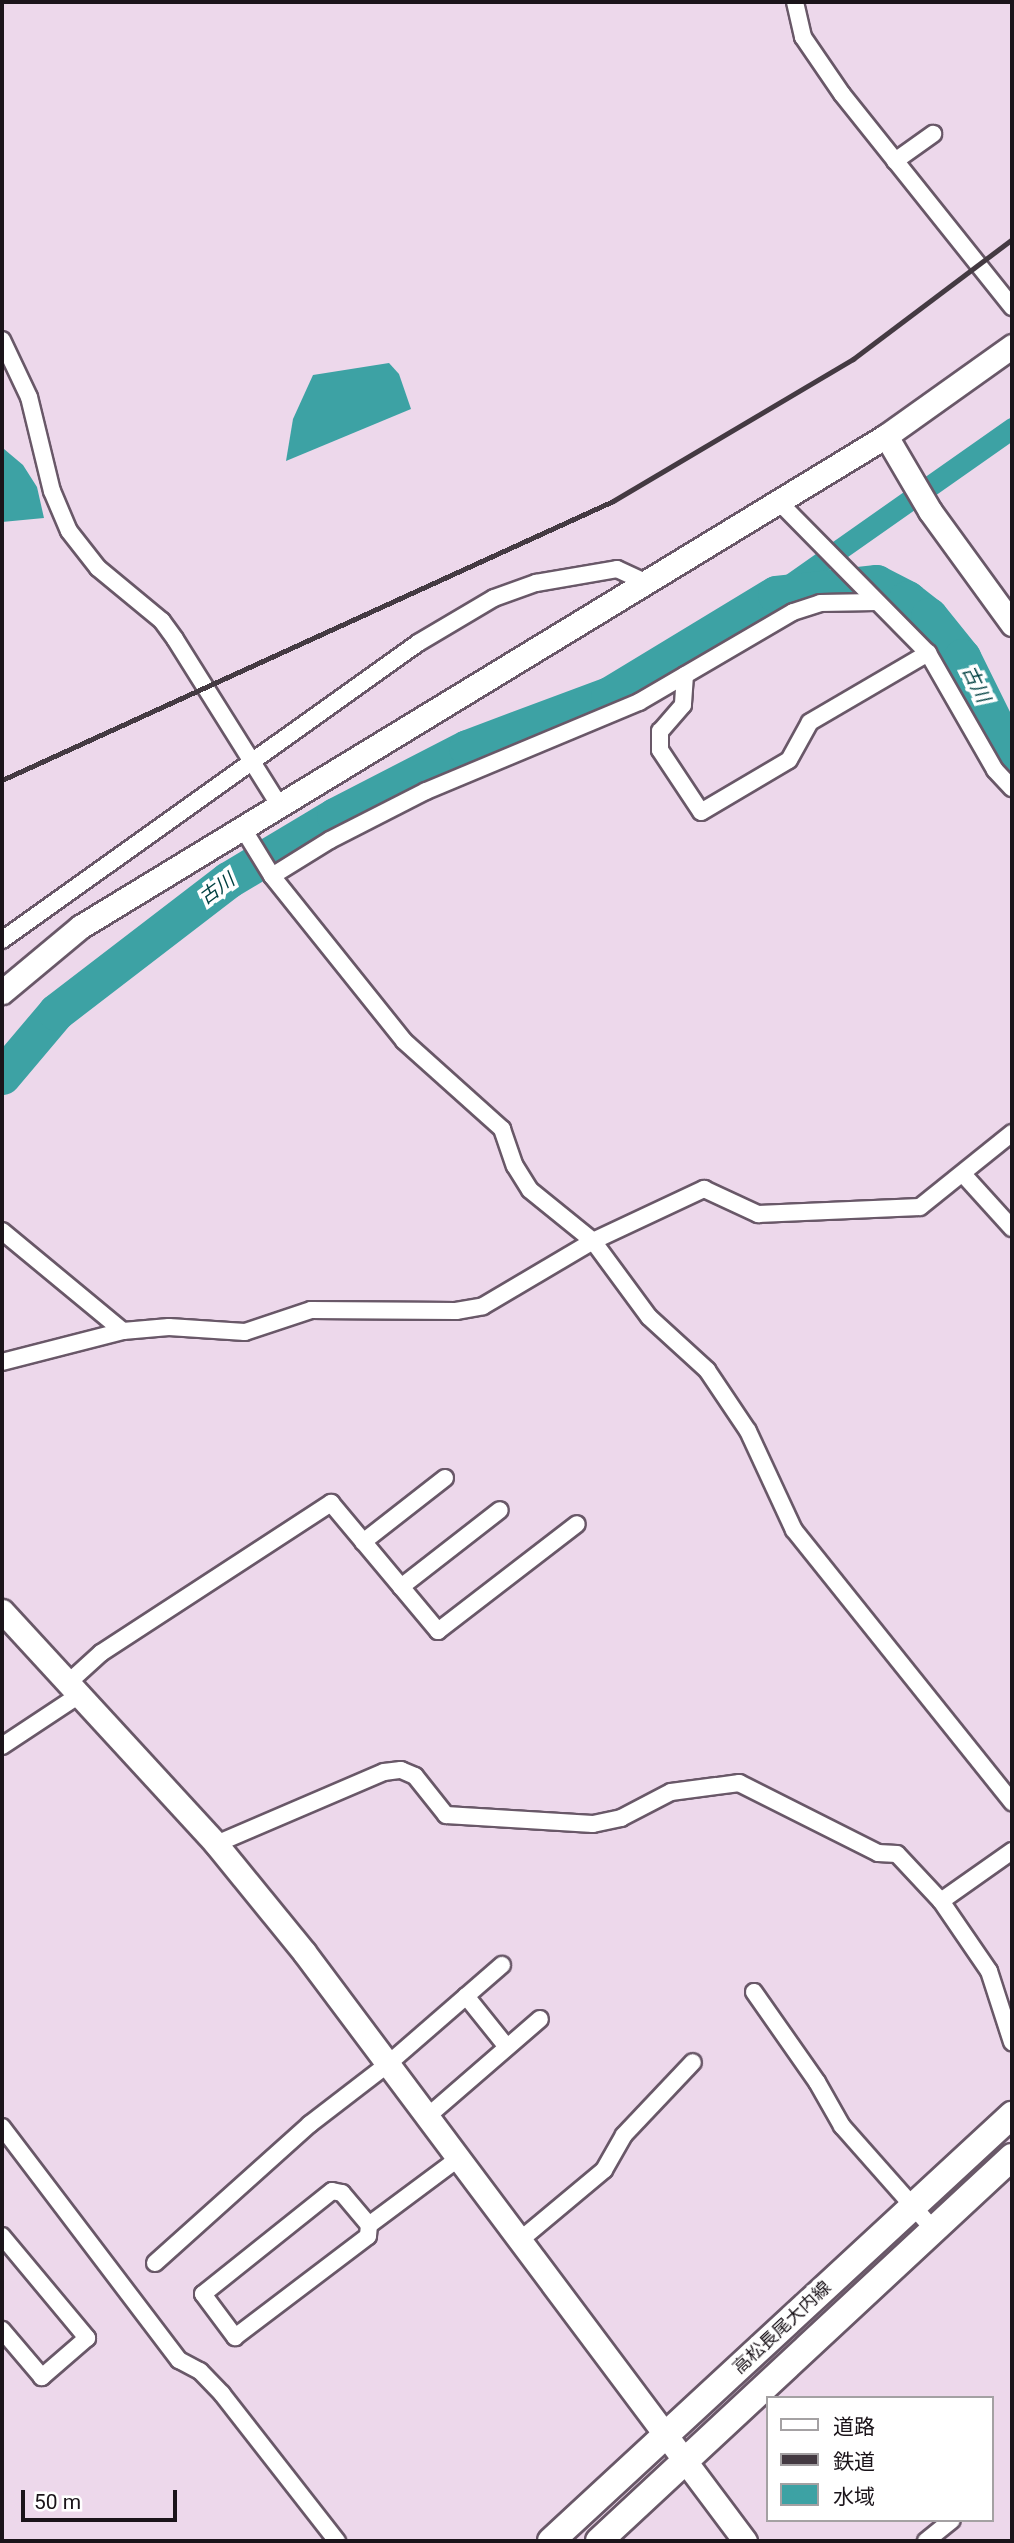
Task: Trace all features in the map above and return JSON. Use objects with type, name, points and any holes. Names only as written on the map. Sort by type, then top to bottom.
[{"type":"main road","name":"高松長尾大内線","points":[[551,2541],[1012,2115]]},
{"type":"main road","name":"高松長尾大内線","points":[[598,2541],[1012,2157]]},
{"type":"street","points":[[795,2],[803,37],[895,161],[1012,307]]},
{"type":"street","points":[[895,161],[933,134]]},
{"type":"street","points":[[2,340],[29,397],[52,491],[69,531],[97,568],[162,621],[279,805]]},
{"type":"street","points":[[2,992],[80,927],[247,836],[279,805],[886,436],[1012,346]]},
{"type":"street","points":[[886,436],[930,511],[1012,624]]},
{"type":"street","points":[[778,501],[928,653],[995,770],[1012,788]]},
{"type":"street","points":[[2,940],[418,643],[494,598],[536,583],[617,569],[645,582]]},
{"type":"street","points":[[270,874],[426,791],[639,702],[793,612],[820,603],[874,599]]},
{"type":"street","points":[[685,675],[684,705],[660,732],[660,750],[701,812],[789,761],[810,722],[928,653]]},
{"type":"street","points":[[247,836],[270,874],[404,1041],[502,1129],[515,1166],[530,1190],[593,1241],[649,1317],[706,1370],[748,1430],[794,1530],[1012,1802]]},
{"type":"street","points":[[2,1362],[123,1331],[169,1327],[245,1332],[311,1310],[456,1311],[483,1306],[593,1241],[704,1189],[758,1214],[920,1207],[1012,1133]]},
{"type":"street","points":[[962,1174],[1012,1228]]},
{"type":"street","points":[[2,1231],[123,1331]]},
{"type":"street","points":[[363,1542],[445,1478]]},
{"type":"street","points":[[2,1746],[73,1689],[101,1653],[331,1503],[438,1631],[577,1524]]},
{"type":"street","points":[[401,1587],[500,1510]]},
{"type":"street","points":[[2,1611],[216,1844],[428,2116],[744,2541]]},
{"type":"street","points":[[216,1844],[384,1772],[401,1770],[415,1776],[446,1815],[593,1824],[621,1818],[671,1792],[739,1783],[878,1853],[897,1854],[941,1901],[989,1971],[1012,2042]]},
{"type":"street","points":[[941,1901],[1012,1851]]},
{"type":"street","points":[[155,2263],[310,2124],[388,2064],[502,1965]]},
{"type":"street","points":[[754,1992],[817,2082],[842,2126],[934,2230]]},
{"type":"street","points":[[466,1996],[507,2047]]},
{"type":"street","points":[[428,2116],[540,2018]]},
{"type":"street","points":[[519,2241],[604,2169],[624,2135],[693,2062]]},
{"type":"street","points":[[2,2127],[179,2360],[200,2371],[222,2394],[337,2541]]},
{"type":"street","points":[[369,2225],[342,2193],[332,2190],[203,2294],[235,2337],[368,2236],[369,2225],[459,2158]]},
{"type":"street","points":[[2,2236],[87,2338],[42,2377],[2,2330]]},
{"type":"street","points":[[926,2541],[950,2522]]},
{"type":"water","points":[[389,363],[399,374],[411,409],[286,461],[293,419],[313,375]]},
{"type":"water","points":[[2,439],[4,449],[23,465],[37,487],[44,518],[2,522]]},
{"type":"waterway","points":[[776,594],[1012,428]]},
{"type":"waterway","name":"古川","points":[[2,1076],[56,1012],[228,880],[335,816],[467,748],[609,695],[776,594],[876,583],[907,599],[929,616],[962,657],[1012,758]]},
{"type":"railway","points":[[2,780],[613,501],[853,359],[1012,239]]}]
